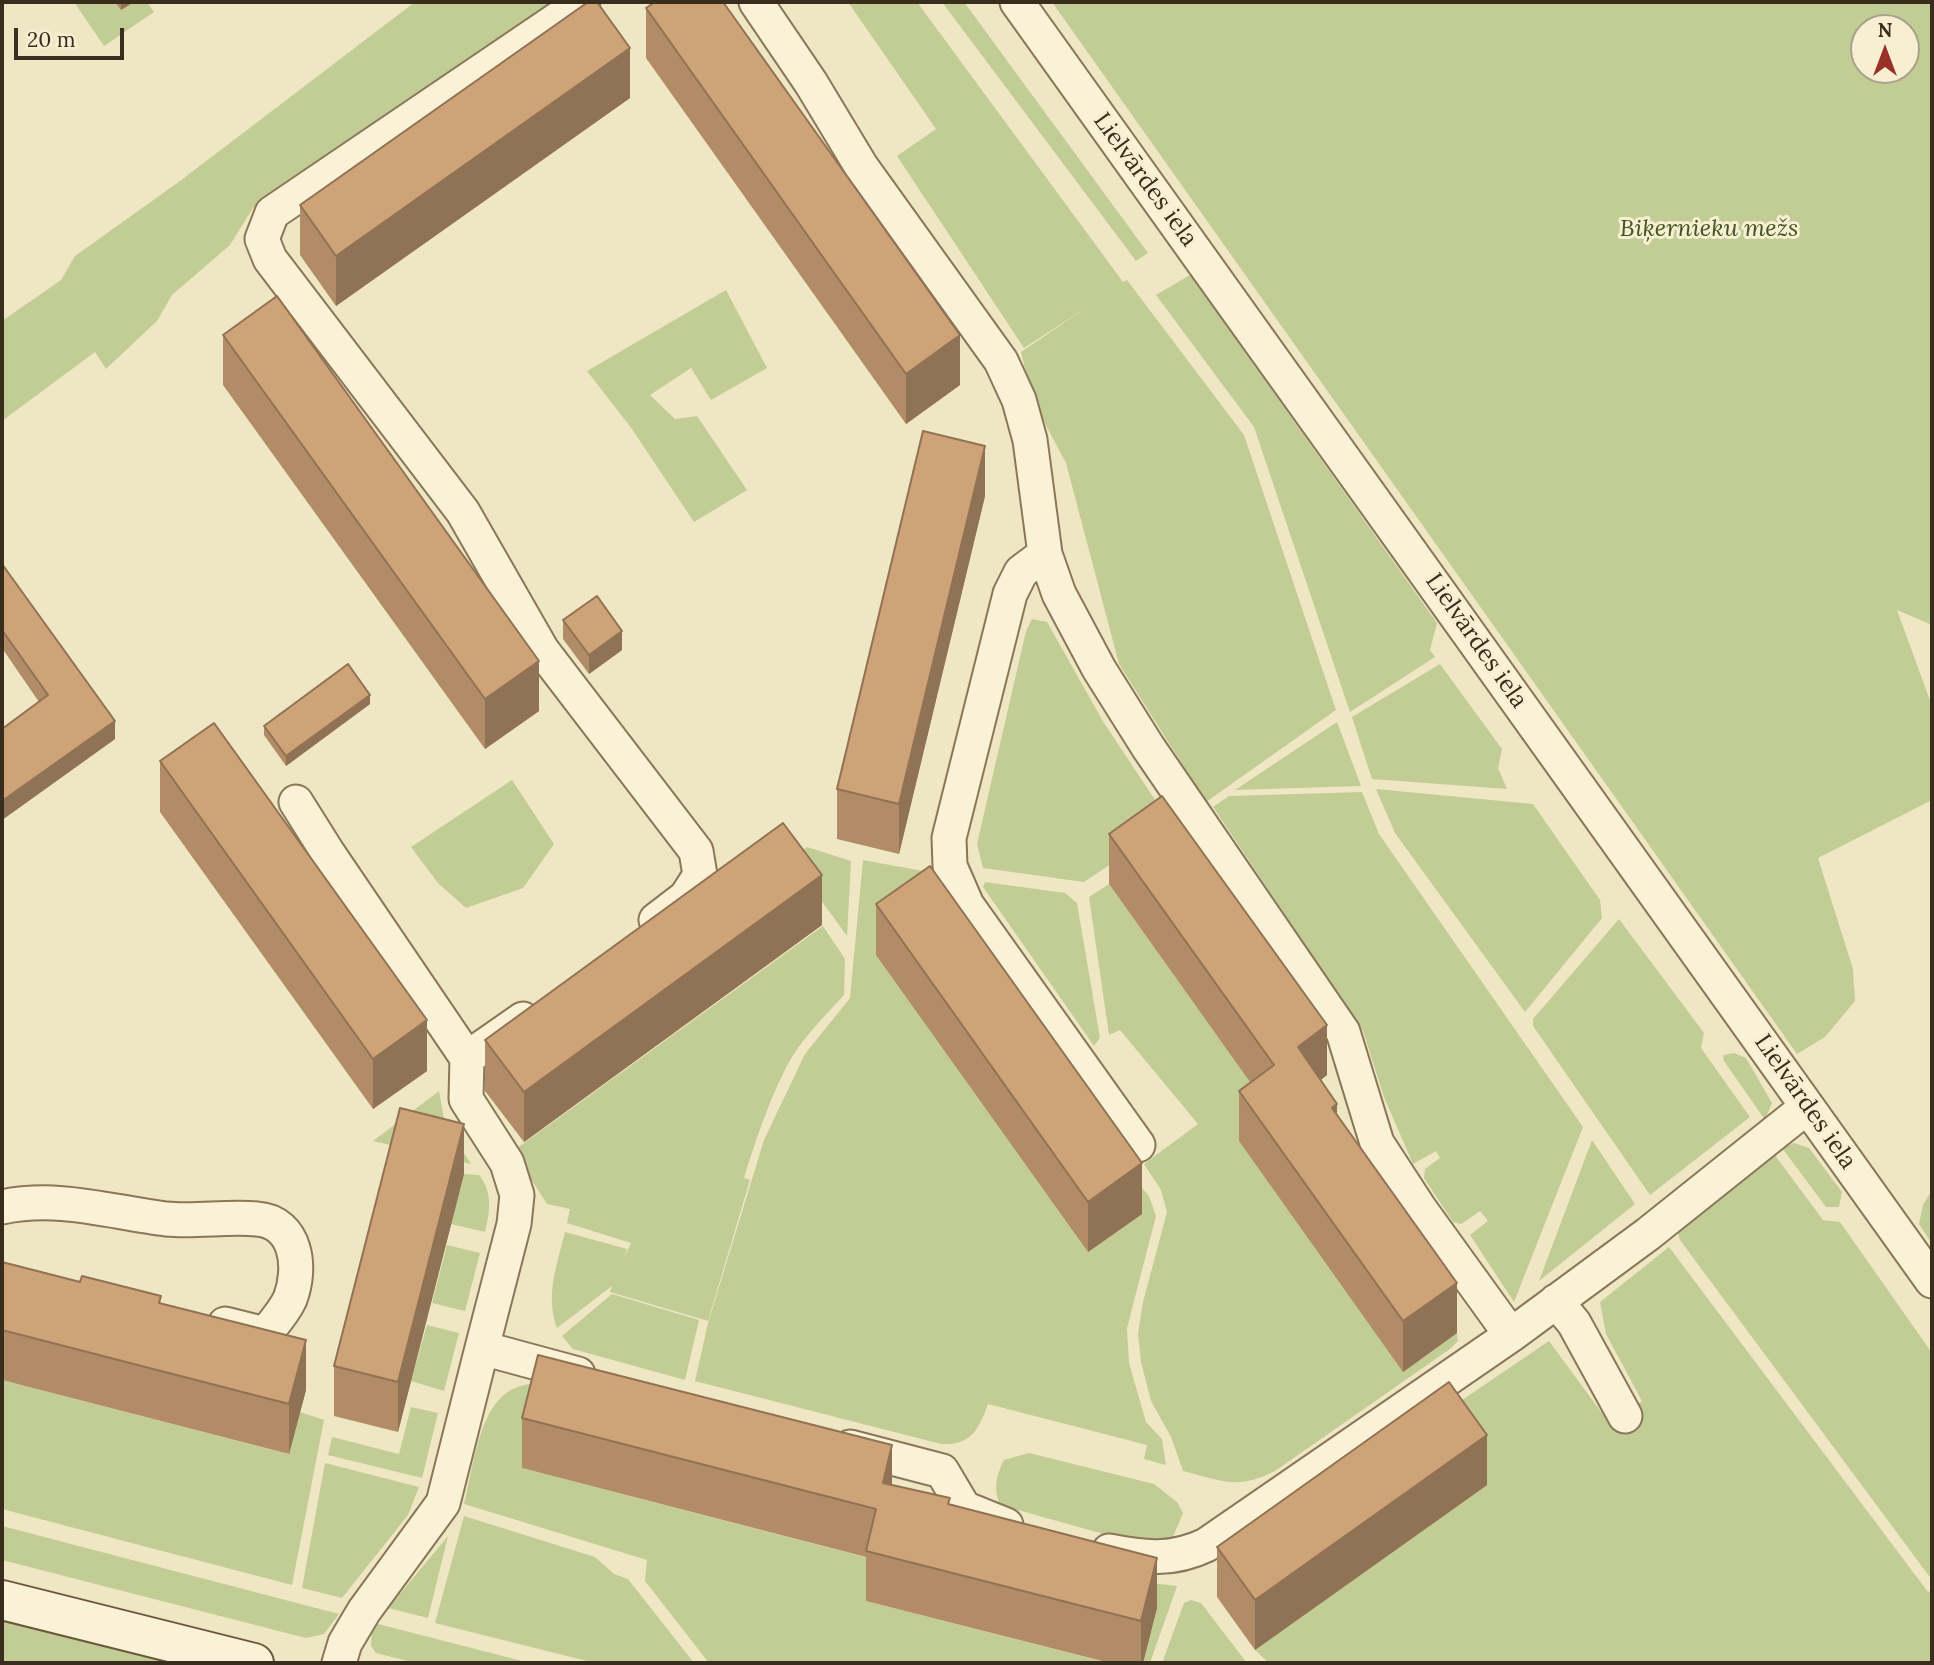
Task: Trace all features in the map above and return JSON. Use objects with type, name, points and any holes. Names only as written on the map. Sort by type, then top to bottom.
[{"type":"main road","points":[[2,1600],[254,1663]]},
{"type":"street","points":[[583,2],[272,213],[262,239],[270,259],[463,512],[542,650],[696,851],[700,875],[686,897],[632,938]]},
{"type":"street","points":[[756,2],[811,83],[861,166],[1001,361],[1019,400],[1030,440],[1045,554],[1059,594],[1098,669],[1148,747],[1343,1032],[1377,1143],[1420,1209],[1511,1335]]},
{"type":"street","name":"Lielvārdes iela","points":[[1017,2],[1932,1281]]},
{"type":"street","points":[[1045,554],[1021,572],[1010,594],[949,838],[950,866],[967,905],[1138,1145]]},
{"type":"street","points":[[296,802],[467,1058],[466,1099],[507,1163],[517,1195],[514,1224],[443,1503],[364,1611],[345,1643],[339,1663]]},
{"type":"street","points":[[467,1058],[545,1003]]},
{"type":"street","points":[[1083,1545],[1137,1556],[1184,1556],[1206,1545],[1511,1335],[1648,1234],[1807,1107]]},
{"type":"street","points":[[2,1207],[51,1201],[171,1219],[257,1219],[281,1227],[294,1249],[295,1279],[285,1307],[265,1334],[199,1317]]},
{"type":"street","points":[[1556,1301],[1574,1323],[1625,1416]]},
{"type":"street","points":[[482,1348],[603,1381]]},
{"type":"street","points":[[826,1440],[943,1471],[964,1508],[992,1521],[1031,1531]]},
{"type":"green space","points":[[74,2],[115,2],[122,10],[134,2],[147,2],[154,12],[104,46]]},
{"type":"green space","points":[[415,2],[553,2],[253,208],[230,245],[172,295],[157,321],[106,369],[95,352],[2,421],[2,321],[61,280],[75,256],[180,181]]},
{"type":"green space","points":[[848,2],[917,2],[1123,282],[1127,280],[1244,435],[1336,710],[1206,802],[1119,664],[1066,463],[1033,401],[1021,352],[1087,307],[1024,348],[897,156],[936,129]]},
{"type":"green space","points":[[942,2],[964,2],[1148,253],[1136,261]]},
{"type":"green space","name":"Biķernieku mežs","points":[[1052,2],[1932,2],[1932,625],[1897,610],[1932,706],[1932,800],[1818,858],[1853,969],[1855,1001],[1825,1037],[1797,1054]]},
{"type":"green space","points":[[1190,275],[1437,623],[1430,650],[1435,657],[1350,712],[1254,427],[1156,295]]},
{"type":"green space","points":[[726,290],[767,368],[711,400],[691,368],[650,395],[675,419],[697,416],[747,490],[694,522],[632,429],[587,371]]},
{"type":"green space","points":[[1032,619],[1047,622],[1104,723],[1171,824],[1084,882],[983,868],[977,844],[1026,631]]},
{"type":"green space","points":[[1440,664],[1502,749],[1498,768],[1507,789],[1372,779],[1352,717]]},
{"type":"green space","points":[[1337,722],[1361,786],[1235,790]]},
{"type":"green space","points":[[512,780],[554,844],[523,888],[466,908],[438,883],[411,847]]},
{"type":"green space","points":[[1376,789],[1533,804],[1600,900],[1602,918],[1525,1012],[1395,833]]},
{"type":"green space","points":[[1362,792],[1379,834],[1583,1127],[1514,1302],[1470,1235],[1488,1221],[1480,1211],[1461,1224],[1453,1222],[1424,1178],[1425,1169],[1440,1158],[1436,1151],[1413,1164],[1384,1097],[1363,1031],[1213,807],[1229,796]]},
{"type":"green space","points":[[807,847],[851,861],[847,936],[791,859]]},
{"type":"green space","points":[[863,860],[923,871],[1088,1252],[1141,1214],[1128,1172],[1149,1196],[1156,1216],[1127,1328],[1129,1363],[1146,1422],[1162,1439],[1166,1465],[1144,1459],[1147,1445],[988,1404],[977,1428],[967,1439],[941,1444],[695,1381],[708,1323],[764,1140],[805,1054],[850,998]]},
{"type":"green space","points":[[985,882],[1065,893],[1077,903],[1100,1038],[1094,1046],[983,887]]},
{"type":"green space","points":[[1109,884],[1274,1115],[1403,1371],[1457,1333],[1458,1341],[1450,1349],[1275,1471],[1250,1480],[1230,1482],[1183,1471],[1171,1437],[1151,1401],[1141,1362],[1138,1333],[1143,1302],[1167,1212],[1161,1190],[1144,1164],[1198,1124],[1120,1030],[1109,1035],[1089,897]]},
{"type":"green space","points":[[1619,919],[1704,1033],[1701,1048],[1750,1117],[1650,1195],[1533,1026],[1533,1019]]},
{"type":"green space","points":[[823,926],[845,959],[844,995],[798,1049],[771,1100],[744,1178],[750,1180],[708,1321],[610,1292],[612,1286],[557,1328],[552,1292],[565,1232],[627,1249],[623,1260],[631,1243],[567,1223],[570,1209],[547,1204],[513,1151]]},
{"type":"green space","points":[[1734,1053],[1746,1058],[1772,1103],[1765,1120],[1724,1061],[1723,1055]]},
{"type":"green space","points":[[439,1091],[445,1124],[471,1164],[373,1141]]},
{"type":"green space","points":[[1592,1140],[1635,1204],[1539,1281]]},
{"type":"green space","points":[[1794,1143],[1809,1148],[1842,1192],[1839,1207],[1826,1207],[1782,1148]]},
{"type":"green space","points":[[1774,1154],[1823,1220],[1840,1222],[1932,1353],[1932,1580],[1680,1240],[1677,1230]]},
{"type":"green space","points":[[464,1174],[479,1175],[487,1188],[489,1210],[485,1232],[451,1224]]},
{"type":"green space","points":[[1932,1190],[1932,1244],[1919,1224],[1923,1205]]},
{"type":"green space","points":[[447,1245],[480,1253],[465,1311],[432,1303]]},
{"type":"green space","points":[[1669,1247],[1928,1592],[1932,1590],[1932,1663],[1269,1663],[1255,1650],[1486,1485],[1437,1417],[1549,1341],[1610,1424],[1642,1401],[1606,1334],[1600,1302]]},
{"type":"green space","points":[[612,1294],[699,1320],[685,1380],[573,1349],[562,1336]]},
{"type":"green space","points":[[427,1325],[459,1333],[444,1391],[411,1381]]},
{"type":"green space","points":[[2,1380],[288,1454],[300,1412],[324,1420],[292,1585],[2,1509]]},
{"type":"green space","points":[[530,1384],[543,1386],[522,1468],[876,1560],[866,1601],[1109,1663],[709,1663],[645,1581],[647,1560],[464,1504],[476,1449],[490,1413],[500,1399],[513,1389]]},
{"type":"green space","points":[[411,1407],[438,1413],[422,1478],[328,1455],[332,1437],[399,1454]]},
{"type":"green space","points":[[1029,1453],[1154,1484],[1177,1502],[1183,1513],[1171,1542],[1150,1547],[1000,1505],[996,1482],[1004,1460]]},
{"type":"green space","points":[[325,1463],[419,1487],[408,1515],[342,1598],[302,1588]]},
{"type":"green space","points":[[464,1516],[595,1557],[614,1574],[628,1579],[694,1663],[595,1663],[435,1623]]},
{"type":"green space","points":[[2,1526],[339,1614],[324,1634],[306,1638],[2,1560]]},
{"type":"green space","points":[[448,1536],[428,1618],[388,1608]]},
{"type":"green space","points":[[1118,1579],[1177,1586],[1150,1663],[1143,1663],[1157,1608]]},
{"type":"green space","points":[[1191,1600],[1201,1603],[1247,1663],[1162,1663],[1184,1603]]},
{"type":"green space","points":[[2,1618],[175,1663],[2,1663]]},
{"type":"green space","points":[[378,1624],[530,1663],[415,1663],[376,1653],[371,1646],[372,1629]]},
{"type":"building","points":[[588,2],[597,2],[630,48],[336,256],[300,205]]},
{"type":"building","points":[[655,2],[723,2],[960,335],[906,374],[646,8]]},
{"type":"building","points":[[277,296],[539,661],[485,699],[223,335]]},
{"type":"building","points":[[923,431],[985,446],[899,804],[837,789]]},
{"type":"building","points":[[2,564],[115,721],[2,801],[2,729],[48,695],[2,630]]},
{"type":"building","points":[[597,596],[622,631],[589,655],[563,620]]},
{"type":"building","points":[[348,664],[370,695],[286,756],[264,726]]},
{"type":"building","points":[[214,723],[427,1020],[373,1059],[160,761]]},
{"type":"building","points":[[1162,796],[1327,1025],[1298,1047],[1337,1104],[1332,1108],[1457,1283],[1403,1321],[1239,1091],[1274,1065],[1109,834]]},
{"type":"building","points":[[783,823],[822,875],[524,1092],[485,1040]]},
{"type":"building","points":[[930,866],[1142,1163],[1088,1202],[876,904]]},
{"type":"building","points":[[400,1108],[464,1124],[398,1382],[334,1366]]},
{"type":"building","points":[[2,1262],[80,1282],[82,1276],[161,1296],[159,1303],[306,1340],[289,1404],[2,1330]]},
{"type":"building","points":[[538,1355],[892,1445],[883,1483],[950,1498],[948,1504],[1157,1558],[1141,1621],[866,1551],[876,1509],[522,1418]]},
{"type":"building","points":[[1449,1382],[1487,1435],[1255,1600],[1217,1547]]}]
